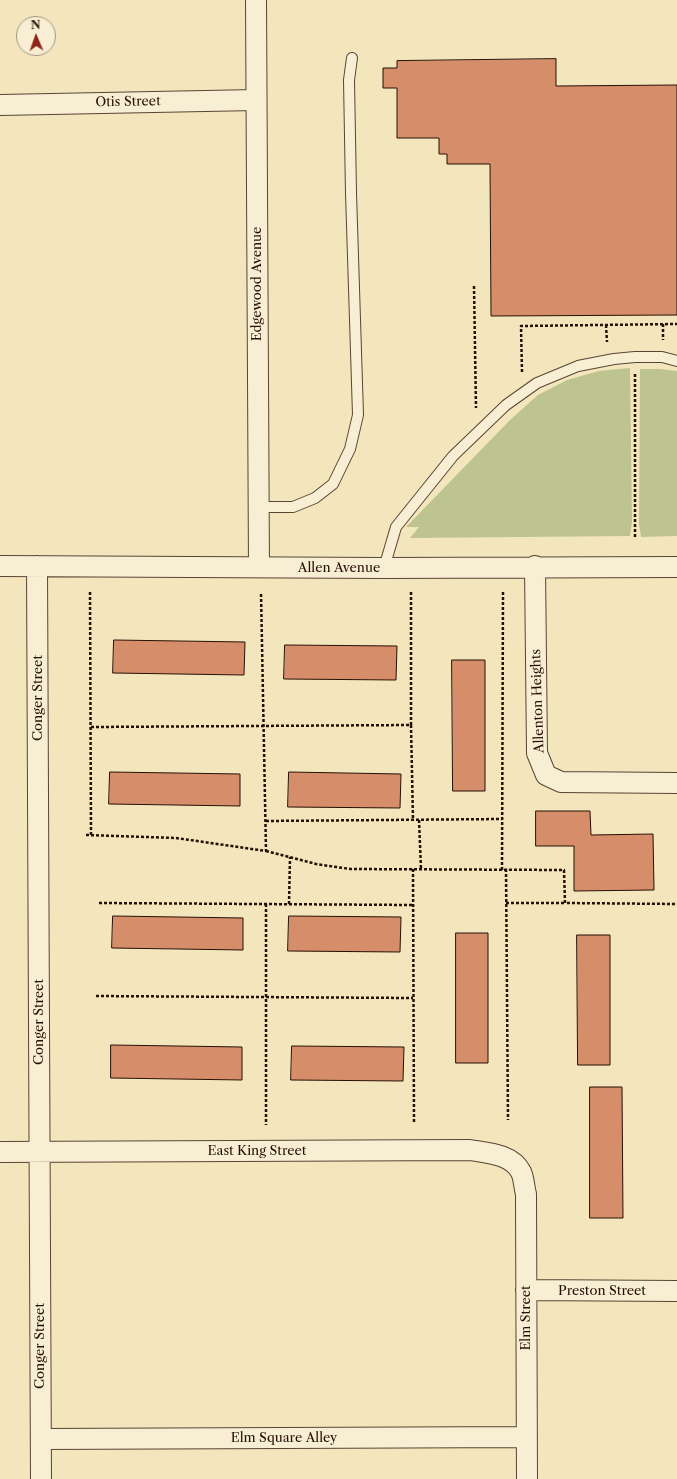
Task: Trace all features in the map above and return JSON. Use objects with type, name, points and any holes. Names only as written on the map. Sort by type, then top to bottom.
[{"type":"street","name":"Edgewood Avenue","points":[[256,0],[259,567]]},
{"type":"street","name":"Otis Street","points":[[0,104],[256,100]]},
{"type":"street","name":"Allen Avenue","points":[[0,566],[384,568],[535,566],[677,567]]},
{"type":"street","name":"Conger Street","points":[[38,566],[41,1479]]},
{"type":"street","name":"Allenton Heights","points":[[535,566],[537,753],[546,775],[561,782],[677,783]]},
{"type":"street","name":"East King Street","points":[[0,1152],[470,1150],[497,1154],[512,1161]]},
{"type":"street","name":"Elm Street","points":[[512,1161],[521,1172],[526,1194],[527,1479]]},
{"type":"street","name":"Preston Street","points":[[526,1290],[677,1291]]},
{"type":"street","name":"Elm Square Alley","points":[[41,1439],[527,1437]]},
{"type":"lane","points":[[258,508],[292,507],[316,498],[333,484],[350,449],[358,415],[349,80],[352,58]]},
{"type":"lane","points":[[384,568],[396,527],[454,456],[506,405],[537,383],[578,366],[614,359],[662,357],[677,361]]},
{"type":"path","points":[[474,286],[476,411]]},
{"type":"path","points":[[528,390],[522,376],[521,326],[677,324]]},
{"type":"path","points":[[635,358],[635,539]]},
{"type":"path","points":[[502,870],[503,590]]},
{"type":"path","points":[[411,591],[413,820]]},
{"type":"path","points":[[90,592],[91,835]]},
{"type":"path","points":[[261,592],[266,851]]},
{"type":"path","points":[[91,727],[411,725]]},
{"type":"path","points":[[266,821],[502,819]]},
{"type":"path","points":[[419,820],[421,869]]},
{"type":"path","points":[[86,835],[176,838],[266,851],[316,864],[350,869],[564,870],[565,903]]},
{"type":"path","points":[[289,904],[290,857]]},
{"type":"path","points":[[413,869],[414,1122]]},
{"type":"path","points":[[506,869],[508,1120]]},
{"type":"path","points":[[98,903],[413,905]]},
{"type":"path","points":[[506,903],[677,904]]},
{"type":"path","points":[[266,904],[266,1125]]},
{"type":"path","points":[[96,996],[413,998]]},
{"type":"green space","points":[[630,368],[632,522],[630,536],[410,538],[419,527],[406,527],[510,420],[538,395],[567,380],[599,371]]},
{"type":"green space","points":[[640,369],[677,371],[677,536],[641,537],[639,524]]},
{"type":"building","points":[[556,59],[556,86],[677,85],[677,315],[491,316],[490,164],[447,164],[447,154],[439,154],[439,138],[397,138],[397,88],[383,88],[383,68],[397,68],[397,61]]},
{"type":"building","points":[[114,640],[245,642],[244,675],[113,673]]},
{"type":"building","points":[[285,645],[397,646],[396,680],[284,679]]},
{"type":"building","points":[[452,660],[485,660],[485,791],[453,791]]},
{"type":"building","points":[[110,772],[240,774],[240,806],[109,804]]},
{"type":"building","points":[[289,772],[401,774],[400,808],[288,807]]},
{"type":"building","points":[[536,811],[590,811],[591,835],[653,834],[654,890],[574,891],[574,846],[536,846]]},
{"type":"building","points":[[113,916],[243,918],[243,950],[112,948]]},
{"type":"building","points":[[289,916],[401,917],[400,952],[288,951]]},
{"type":"building","points":[[456,933],[488,933],[488,1063],[456,1063]]},
{"type":"building","points":[[577,935],[610,935],[610,1065],[578,1065]]},
{"type":"building","points":[[111,1045],[242,1047],[242,1080],[111,1078]]},
{"type":"building","points":[[292,1046],[404,1047],[403,1081],[291,1080]]},
{"type":"building","points":[[590,1087],[622,1087],[623,1218],[590,1218]]}]
